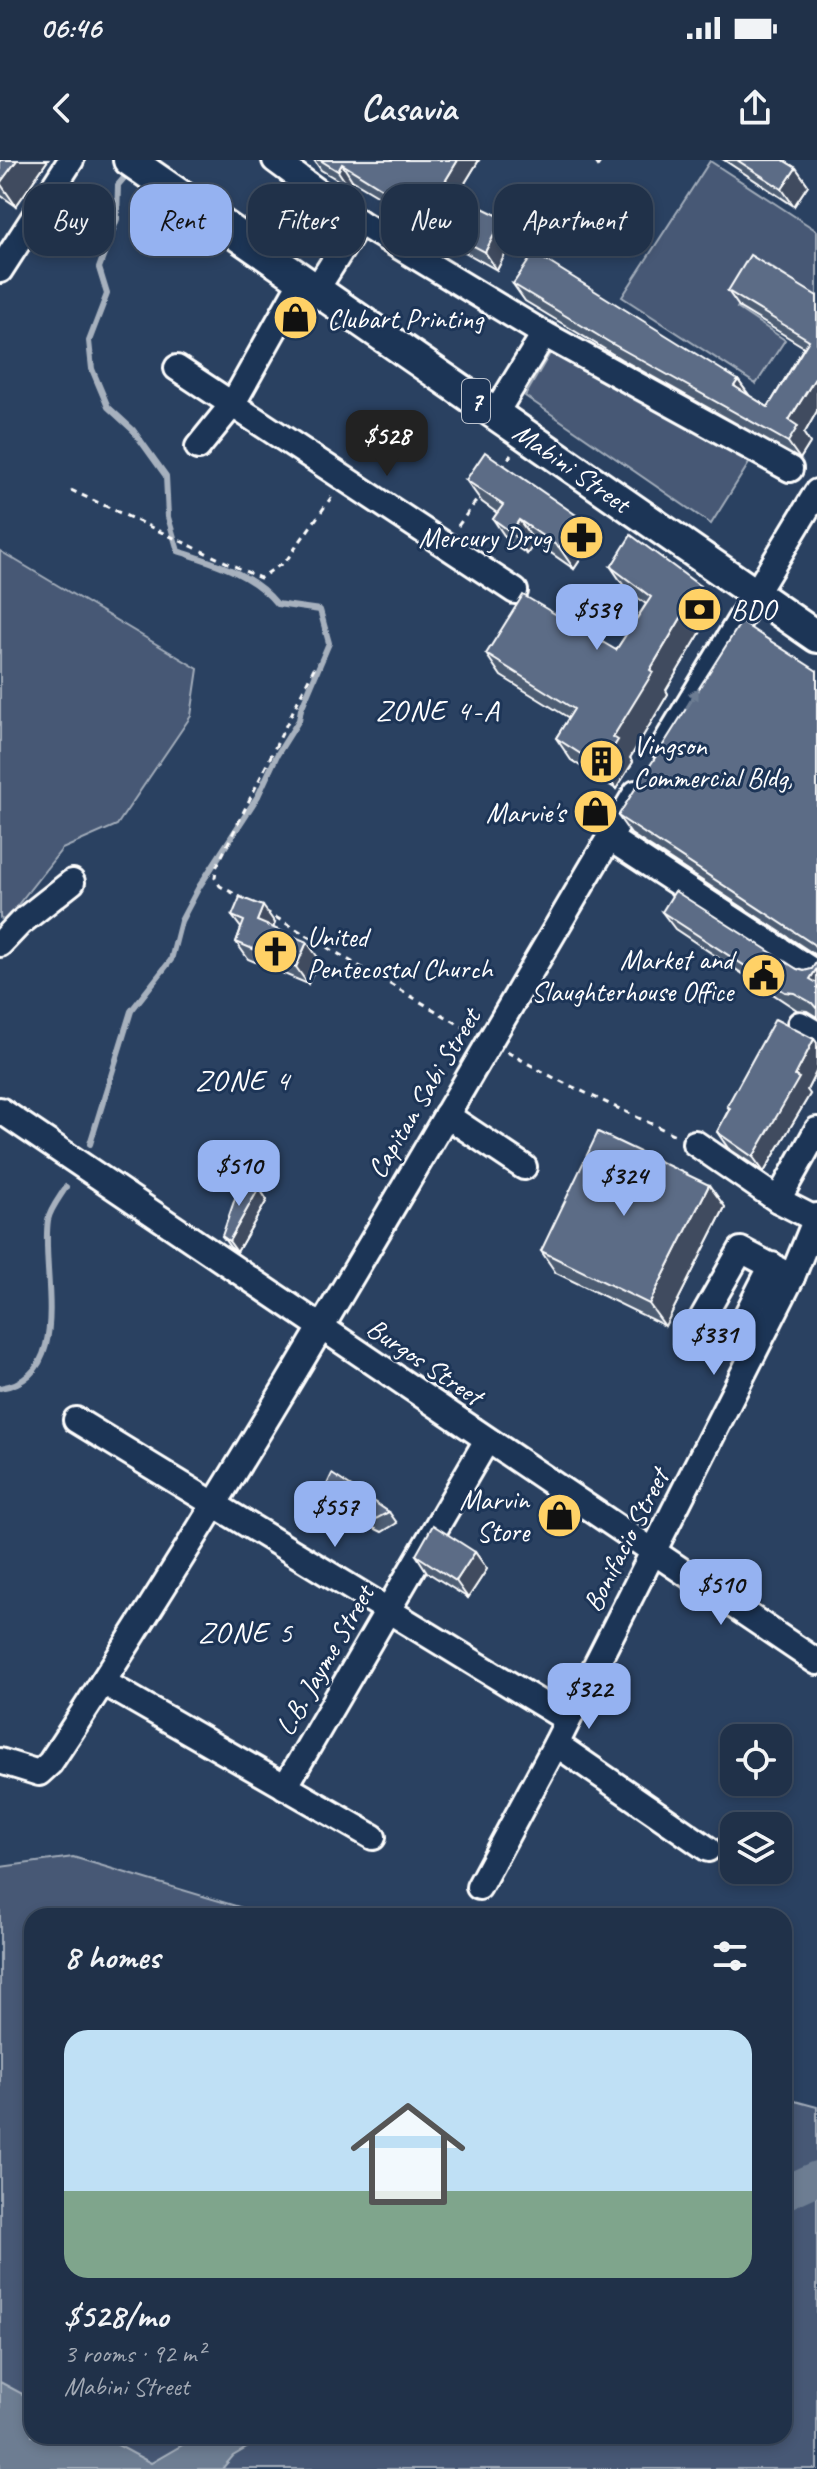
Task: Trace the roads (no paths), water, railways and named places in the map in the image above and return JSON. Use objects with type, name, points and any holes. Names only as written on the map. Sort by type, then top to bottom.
[{"type":"main road","name":"Mabini Street","points":[[129,160],[817,637]]},
{"type":"street","points":[[0,270],[71,160]]},
{"type":"street","points":[[275,160],[308,184]]},
{"type":"street","points":[[365,226],[544,334],[790,469]]},
{"type":"street","points":[[198,447],[232,405],[309,285],[332,256]]},
{"type":"street","points":[[495,414],[544,334]]},
{"type":"street","points":[[177,368],[515,591]]},
{"type":"street","name":"Capitan Sabi Street","points":[[0,1761],[39,1773],[50,1763],[103,1682],[215,1504],[817,492]]},
{"type":"street","points":[[609,838],[814,965]]},
{"type":"street","points":[[0,944],[20,923],[72,882]]},
{"type":"street","name":"Burgos Street","points":[[0,1110],[817,1662]]},
{"type":"street","points":[[446,1115],[524,1167]]},
{"type":"street","points":[[778,1200],[817,1130]]},
{"type":"street","points":[[695,1143],[815,1226]]},
{"type":"street","name":"Bonifacio Street","points":[[479,1887],[556,1744],[652,1551],[782,1271],[815,1226]]},
{"type":"street","points":[[76,1420],[568,1720]]},
{"type":"street","name":"L.B. Jayme Street","points":[[285,1787],[487,1440]]},
{"type":"street","points":[[103,1682],[373,1837]]},
{"type":"street","points":[[556,1744],[708,1849]]},
{"type":"waterway","points":[[90,1144],[131,1011],[171,960],[181,921],[199,887],[258,796],[277,755],[299,720],[329,643],[320,610],[277,604],[244,577],[178,551],[168,517],[166,476],[133,430],[108,407],[92,369],[89,341],[107,294],[99,268],[117,219],[118,185],[129,172]]},
{"type":"waterway","points":[[0,1388],[24,1379],[38,1364],[46,1343],[50,1319],[48,1220],[66,1187]]},
{"type":"waterway","points":[[792,2189],[817,2178]]},
{"type":"place","name":"Clubart Printing","points":[[296,318]]},
{"type":"place","name":"Mercury Drug","points":[[582,537]]},
{"type":"place","name":"BDO","points":[[700,609]]},
{"type":"place","name":"Vingson Commercial Bldg,","points":[[602,761]]},
{"type":"place","name":"Marvie's","points":[[596,812]]},
{"type":"place","name":"United Pentecostal Church","points":[[276,952]]},
{"type":"place","name":"Market and Slaughterhouse Office","points":[[764,975]]},
{"type":"place","name":"Marvin Store","points":[[560,1515]]},
{"type":"district","name":"ZONE 4-A","points":[[438,710]]},
{"type":"district","name":"ZONE 4","points":[[243,1080]]},
{"type":"district","name":"ZONE 5","points":[[246,1632]]}]
